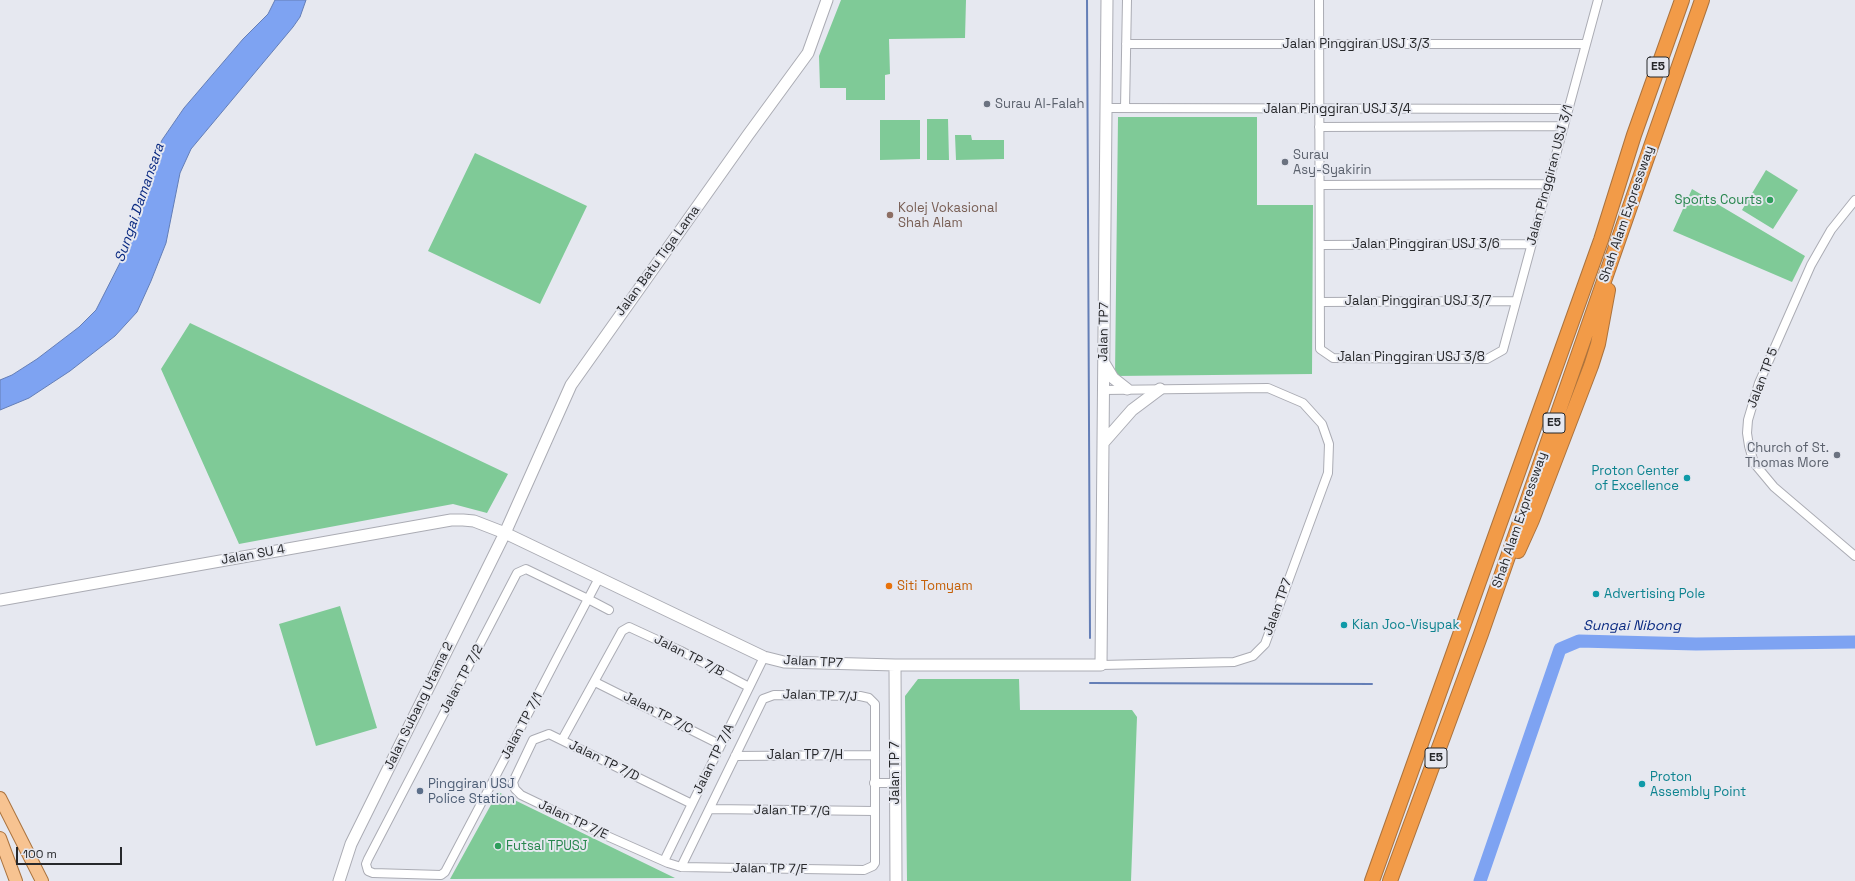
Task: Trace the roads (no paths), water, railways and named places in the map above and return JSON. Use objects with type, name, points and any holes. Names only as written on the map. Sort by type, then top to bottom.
[{"type":"highway","name":"Shah Alam Expressway","points":[[1372,881],[1601,240],[1634,135],[1682,0]]},
{"type":"highway","name":"Shah Alam Expressway","points":[[1390,881],[1481,634],[1702,0]]},
{"type":"main road","points":[[0,798],[42,881]]},
{"type":"main road","points":[[0,838],[16,881]]},
{"type":"street","name":"Jalan Batu Tiga Lama","points":[[505,533],[571,385],[808,53],[827,0]]},
{"type":"street","name":"Jalan TP7","points":[[1101,665],[1107,0]]},
{"type":"street","points":[[1125,108],[1127,0]]},
{"type":"street","points":[[1319,0],[1320,302]]},
{"type":"street","name":"Jalan Pinggiran USJ 3/1","points":[[1503,350],[1598,0]]},
{"type":"street","name":"Jalan Pinggiran USJ 3/3","points":[[1126,44],[1586,44]]},
{"type":"street","name":"Jalan Pinggiran USJ 3/4","points":[[1106,108],[1568,109]]},
{"type":"street","name":"Jalan Pinggiran USJ 3/4","points":[[1320,127],[1564,126]]},
{"type":"street","points":[[1320,185],[1548,184]]},
{"type":"street","name":"Jalan TP 5","points":[[1853,205],[1831,230],[1811,265],[1759,383],[1748,420],[1747,433],[1754,463],[1774,487],[1855,556]]},
{"type":"street","name":"Jalan Pinggiran USJ 3/6","points":[[1320,245],[1532,244]]},
{"type":"street","name":"Jalan Pinggiran USJ 3/7","points":[[1320,302],[1516,301]]},
{"type":"street","name":"Jalan Pinggiran USJ 3/8","points":[[1320,302],[1320,349],[1333,358],[1487,359],[1503,350]]},
{"type":"street","points":[[1104,362],[1113,378],[1127,389]]},
{"type":"street","name":"Jalan TP7","points":[[505,533],[764,657],[784,662],[895,665],[1101,665],[1234,662],[1253,656],[1265,644],[1328,473],[1329,444],[1322,424],[1303,403],[1268,388],[1104,390]]},
{"type":"street","points":[[1103,443],[1132,410],[1160,389]]},
{"type":"street","name":"Jalan SU 4","points":[[0,600],[451,520],[474,521],[505,533]]},
{"type":"street","name":"Jalan Subang Utama 2","points":[[339,881],[351,844],[505,533]]},
{"type":"street","name":"Jalan TP 7/2","points":[[372,873],[367,868],[366,864],[368,859],[517,573],[526,569],[609,610]]},
{"type":"street","name":"Jalan TP 7/1","points":[[372,873],[441,875],[445,872],[599,578]]},
{"type":"street","name":"Jalan TP 7/B","points":[[595,682],[622,631],[629,626],[681,651],[749,687]]},
{"type":"street","name":"Jalan TP 7/A","points":[[664,861],[764,657]]},
{"type":"street","name":"Jalan TP 7","points":[[895,665],[896,881]]},
{"type":"street","points":[[562,740],[595,682]]},
{"type":"street","name":"Jalan TP 7/C","points":[[595,682],[721,745]]},
{"type":"street","name":"Jalan TP 7/J","points":[[735,756],[763,699],[774,695],[860,696],[870,698],[875,704],[874,755]]},
{"type":"street","name":"Jalan TP 7/D","points":[[524,757],[533,740],[549,734],[692,804]]},
{"type":"street","points":[[874,755],[874,812]]},
{"type":"street","name":"Jalan TP 7/H","points":[[735,756],[874,755]]},
{"type":"street","points":[[681,867],[735,756]]},
{"type":"street","name":"Jalan TP 7/E","points":[[524,757],[512,782],[515,789],[521,795],[664,861]]},
{"type":"street","points":[[874,783],[895,782]]},
{"type":"street","name":"Jalan TP 7/G","points":[[710,809],[874,812]]},
{"type":"street","name":"Jalan TP 7/F","points":[[664,861],[681,867],[864,870],[873,866],[875,863],[874,812]]},
{"type":"water","points":[[275,0],[306,0],[300,17],[293,27],[191,149],[180,173],[166,243],[137,312],[115,336],[70,371],[29,398],[0,410],[0,380],[12,375],[37,359],[79,327],[96,310],[125,253],[141,210],[148,170],[162,140],[184,108],[243,39],[268,14]]},
{"type":"waterway","points":[[1087,0],[1090,638]]},
{"type":"waterway","name":"Sungai Nibong","points":[[1480,881],[1560,649],[1579,641],[1696,644],[1855,642]]},
{"type":"waterway","points":[[1090,683],[1372,684]]},
{"type":"place","name":"Surau Al-Falah","points":[[987,104]]},
{"type":"place","name":"Surau Asy-Syakirin","points":[[1285,162]]},
{"type":"place","name":"Sports Courts","points":[[1770,200]]},
{"type":"place","name":"Kolej Vokasional Shah Alam","points":[[890,215]]},
{"type":"place","name":"Church of St. Thomas More","points":[[1837,455]]},
{"type":"place","name":"Proton Center of Excellence","points":[[1687,478]]},
{"type":"place","name":"Siti Tomyam","points":[[889,586]]},
{"type":"place","name":"Advertising Pole","points":[[1596,594]]},
{"type":"place","name":"Kian Joo-Visypak","points":[[1344,625]]},
{"type":"place","name":"Proton Assembly Point","points":[[1642,784]]},
{"type":"place","name":"Pinggiran USJ Police Station","points":[[420,791]]},
{"type":"place","name":"Futsal TPUSJ","points":[[498,846]]},
{"type":"water label","name":"Sungai Damansara","points":[[140,203]]}]
